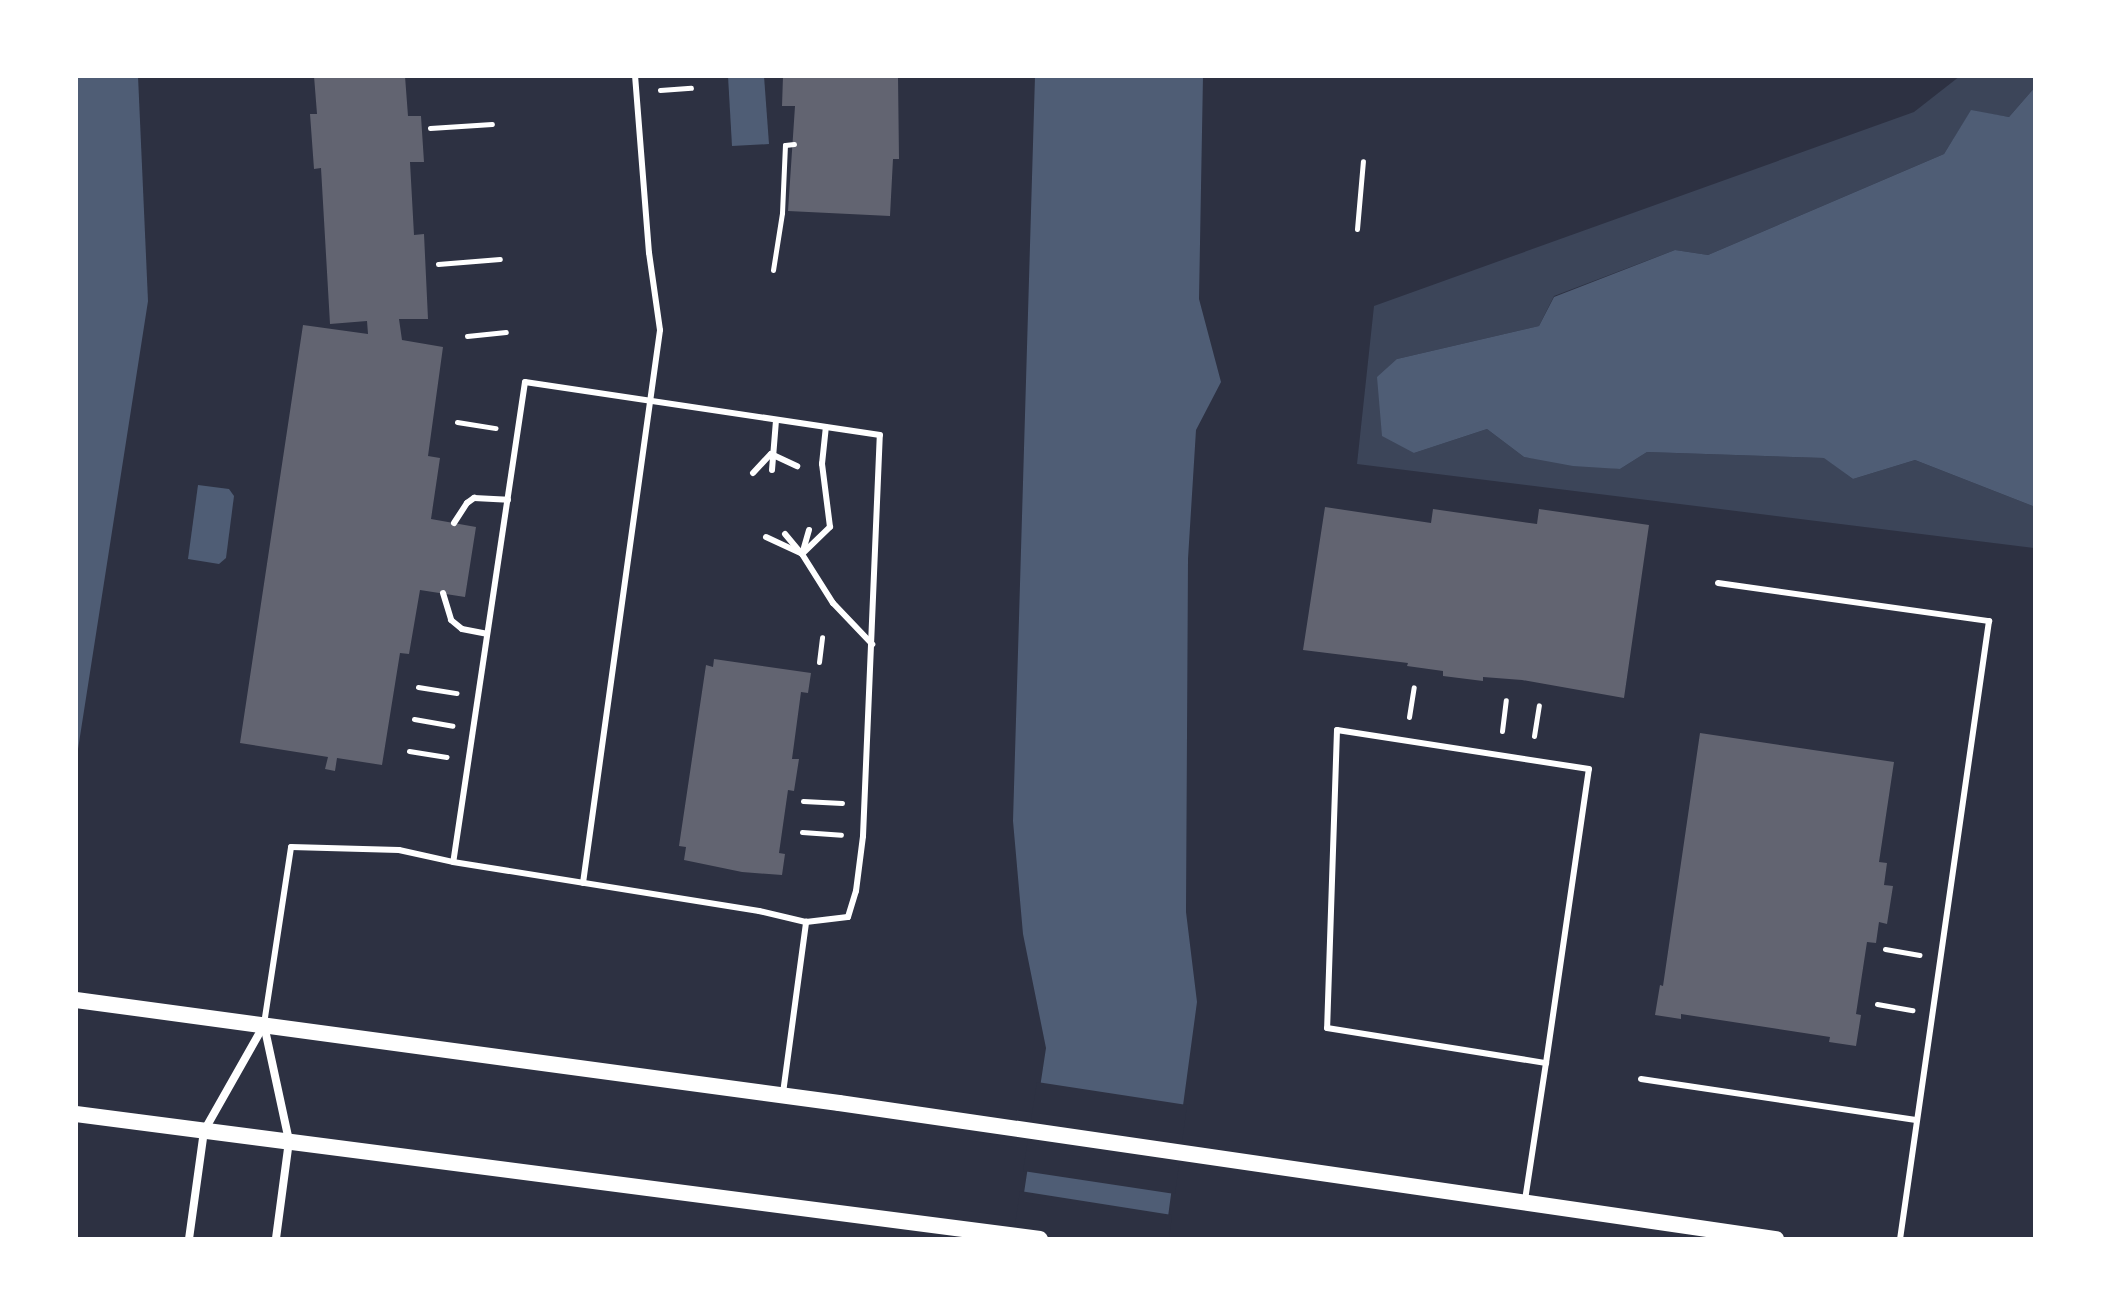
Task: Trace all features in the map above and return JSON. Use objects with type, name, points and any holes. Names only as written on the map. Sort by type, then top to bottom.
[{"type":"main road","points":[[76,1000],[783,1096],[1776,1239]]},
{"type":"main road","points":[[76,1114],[1040,1239]]},
{"type":"street","points":[[189,1239],[204,1131],[264,1024]]},
{"type":"street","points":[[264,1024],[289,1141],[276,1239]]},
{"type":"lane","points":[[583,883],[660,330],[649,253],[635,76]]},
{"type":"lane","points":[[264,1024],[291,847],[399,850],[453,862],[759,911],[806,922],[848,917],[856,891],[863,836],[880,435],[525,382],[453,862]]},
{"type":"lane","points":[[772,470],[776,420]]},
{"type":"lane","points":[[802,554],[830,527],[822,464],[826,427]]},
{"type":"lane","points":[[771,454],[797,466]]},
{"type":"lane","points":[[753,473],[771,454]]},
{"type":"lane","points":[[454,523],[474,498],[508,500]]},
{"type":"lane","points":[[802,554],[809,530]]},
{"type":"lane","points":[[785,534],[802,554],[833,603],[872,644]]},
{"type":"lane","points":[[766,537],[802,554]]},
{"type":"lane","points":[[1718,583],[1989,621],[1900,1239]]},
{"type":"lane","points":[[443,593],[444,607],[451,620],[462,629],[487,634]]},
{"type":"lane","points":[[1524,1203],[1546,1063],[1589,769],[1337,730],[1327,1028],[1546,1063]]},
{"type":"lane","points":[[783,1096],[806,922]]},
{"type":"lane","points":[[1641,1079],[1916,1120]]},
{"type":"path","points":[[657,91],[691,88]]},
{"type":"path","points":[[430,128],[492,124]]},
{"type":"path","points":[[773,270],[782,213],[785,145],[794,144]]},
{"type":"path","points":[[1357,229],[1363,161]]},
{"type":"path","points":[[438,264],[500,259]]},
{"type":"path","points":[[467,336],[506,332]]},
{"type":"path","points":[[457,422],[490,427]]},
{"type":"path","points":[[819,662],[822,637]]},
{"type":"path","points":[[418,687],[453,693]]},
{"type":"path","points":[[1409,717],[1414,687]]},
{"type":"path","points":[[1502,731],[1506,700]]},
{"type":"path","points":[[1534,736],[1539,705]]},
{"type":"path","points":[[414,719],[447,725]]},
{"type":"path","points":[[409,751],[443,756]]},
{"type":"path","points":[[803,801],[838,803]]},
{"type":"path","points":[[802,832],[837,835]]},
{"type":"path","points":[[1885,949],[1917,954]]},
{"type":"path","points":[[1877,1004],[1908,1009]]},
{"type":"shaded area","points":[[76,76],[138,76],[148,301],[76,762]]},
{"type":"shaded area","points":[[728,76],[764,76],[769,144],[732,146]]},
{"type":"shaded area","points":[[1035,76],[1203,76],[1199,299],[1221,382],[1196,430],[1188,559],[1186,912],[1197,1002],[1165,1239],[1017,1239],[1046,1048],[1023,934],[1013,821]]},
{"type":"shaded area","points":[[1960,76],[2035,76],[2035,87],[2009,117],[1971,111],[1944,154],[1708,255],[1675,250],[1554,296],[1539,326],[1397,359],[1414,453],[1487,429],[1524,457],[1620,469],[1647,452],[1825,458],[1853,479],[1915,460],[2035,507],[2035,548],[1357,464],[1374,306],[1914,112]]},
{"type":"shaded area","points":[[2035,87],[2035,507],[1915,460],[1853,479],[1824,458],[1647,452],[1620,469],[1573,466],[1524,457],[1487,429],[1414,453],[1382,436],[1377,377],[1397,359],[1539,326],[1554,297],[1675,250],[1708,255],[1944,154],[1971,110],[2009,117]]},
{"type":"shaded area","points":[[198,485],[229,489],[234,496],[226,558],[219,564],[188,559]]},
{"type":"pier","points":[[1037,1082],[1187,1105],[1175,1194],[1023,1171]]},
{"type":"pier","points":[[1020,1191],[1172,1215],[1169,1239],[1013,1239]]},
{"type":"building","points":[[314,76],[405,76],[408,116],[421,116],[424,162],[410,162],[414,235],[424,234],[428,319],[399,319],[402,340],[443,347],[428,456],[440,458],[431,519],[476,527],[465,597],[420,590],[409,654],[400,653],[382,765],[337,758],[335,771],[325,769],[328,757],[240,743],[303,325],[368,334],[367,321],[330,324],[321,168],[314,169],[310,114],[317,114]]},
{"type":"building","points":[[783,76],[898,76],[899,159],[893,159],[890,216],[788,211],[795,106],[782,106]]},
{"type":"building","points":[[1325,507],[1431,523],[1433,509],[1537,524],[1539,509],[1649,525],[1624,698],[1522,680],[1483,677],[1483,681],[1443,676],[1443,671],[1407,666],[1408,663],[1303,650]]},
{"type":"building","points":[[714,659],[811,673],[808,693],[801,692],[792,759],[799,759],[794,791],[788,790],[779,853],[785,854],[782,875],[742,872],[684,860],[686,847],[679,846],[706,665],[713,667]]},
{"type":"building","points":[[1700,733],[1894,762],[1879,862],[1887,863],[1884,885],[1893,886],[1887,924],[1879,922],[1876,943],[1867,942],[1856,1014],[1861,1015],[1856,1046],[1829,1042],[1830,1037],[1681,1014],[1681,1019],[1655,1015],[1660,985],[1663,986]]}]
